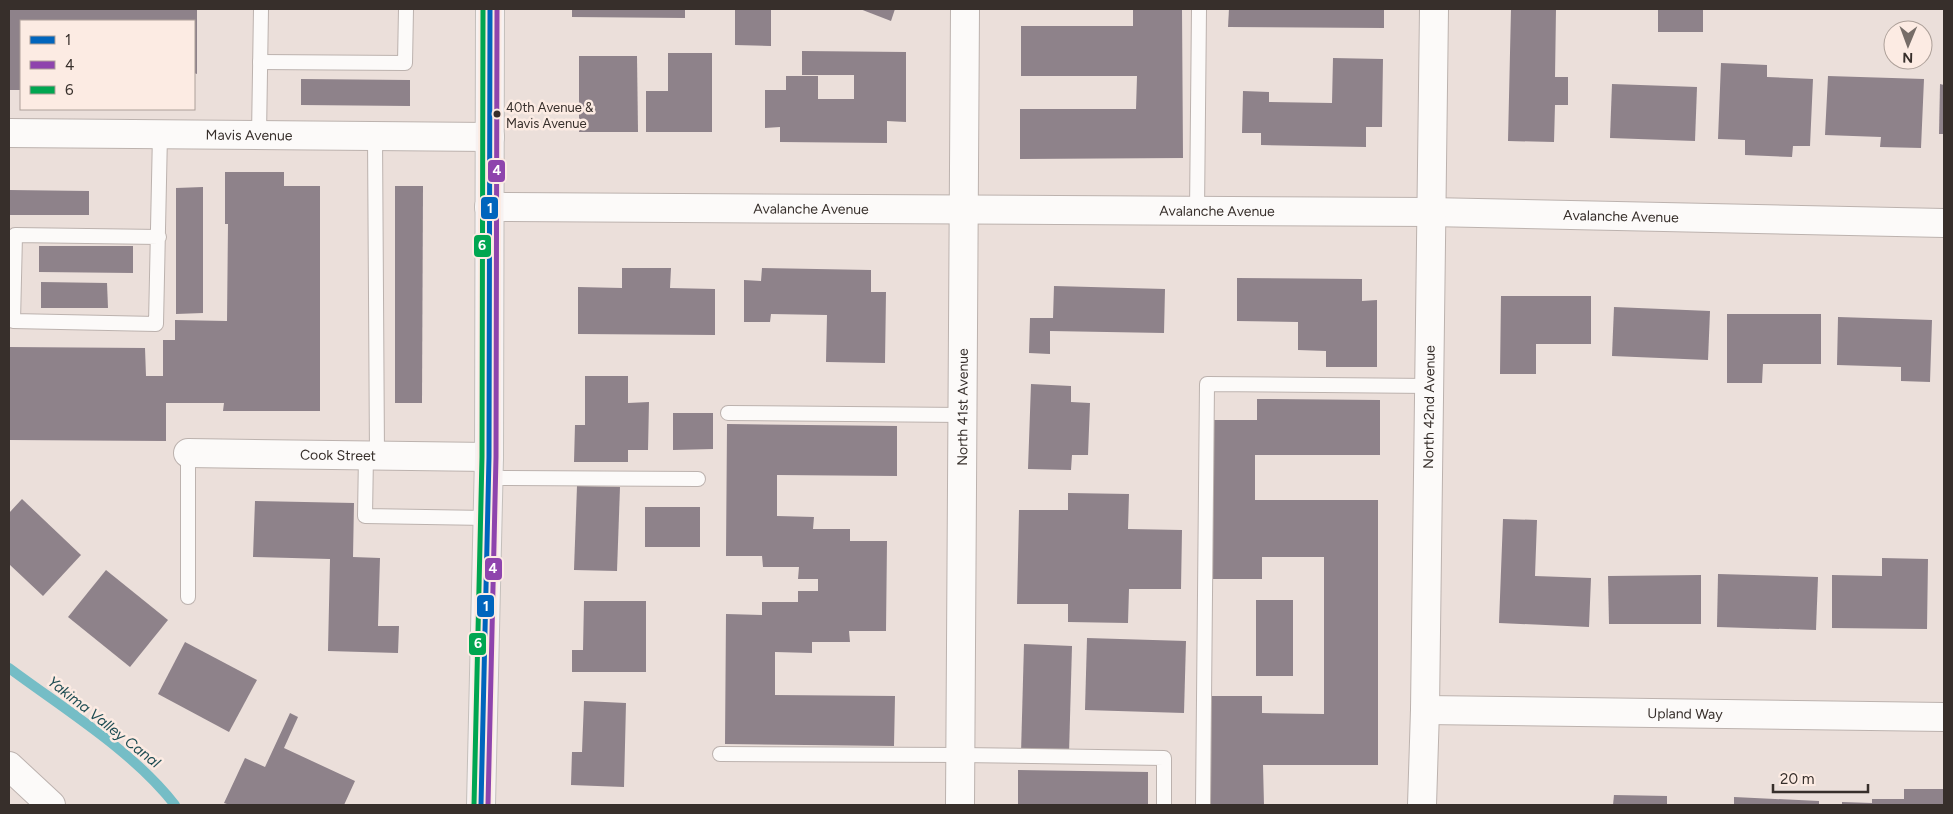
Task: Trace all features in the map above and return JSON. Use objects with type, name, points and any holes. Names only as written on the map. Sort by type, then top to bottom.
[{"type":"main road","points":[[481,805],[488,467],[490,9]]},
{"type":"street","name":"North 41st Avenue","points":[[960,805],[965,9]]},
{"type":"street","name":"North 42nd Avenue","points":[[1422,805],[1425,710],[1434,9]]},
{"type":"street","name":"Mavis Avenue","points":[[9,133],[490,137]]},
{"type":"street","name":"Avalanche Avenue","points":[[489,207],[1430,212],[1944,223]]},
{"type":"street","name":"Cook Street","points":[[188,454],[372,455],[488,467]]},
{"type":"street","name":"Upland Way","points":[[1425,710],[1944,717]]},
{"type":"street","points":[[9,766],[51,805]]},
{"type":"lane","points":[[259,135],[261,9]]},
{"type":"lane","points":[[260,62],[405,63],[406,9]]},
{"type":"lane","points":[[1197,211],[1199,9]]},
{"type":"lane","points":[[159,237],[15,235],[13,321],[156,324],[159,237],[160,134]]},
{"type":"lane","points":[[376,136],[372,455],[365,516],[487,518]]},
{"type":"lane","points":[[1203,805],[1206,384],[1428,386]]},
{"type":"lane","points":[[728,413],[963,415]]},
{"type":"lane","points":[[188,454],[188,597]]},
{"type":"lane","points":[[488,467],[698,479]]},
{"type":"lane","points":[[720,754],[1164,758],[1164,805]]},
{"type":"building","points":[[9,9],[197,9],[197,74],[195,73],[195,20],[20,20],[20,90],[9,90]]},
{"type":"building","points":[[572,9],[685,9],[685,18],[572,17]]},
{"type":"building","points":[[735,9],[771,9],[771,46],[735,45]]},
{"type":"building","points":[[860,9],[895,9],[891,21]]},
{"type":"building","points":[[1133,9],[1182,9],[1183,158],[1020,159],[1020,109],[1136,109],[1137,76],[1021,76],[1021,26],[1133,26]]},
{"type":"building","points":[[1229,9],[1384,9],[1384,28],[1228,27]]},
{"type":"building","points":[[1511,9],[1556,9],[1555,77],[1568,77],[1568,105],[1555,105],[1554,142],[1508,141]]},
{"type":"building","points":[[1658,9],[1703,9],[1703,32],[1658,32]]},
{"type":"building","points":[[802,51],[906,52],[906,122],[887,121],[887,143],[780,142],[780,127],[765,128],[765,90],[786,90],[786,76],[818,76],[818,99],[854,99],[854,75],[802,75]]},
{"type":"building","points":[[668,53],[712,53],[712,132],[646,132],[646,91],[668,91]]},
{"type":"building","points":[[579,56],[637,56],[638,132],[579,132]]},
{"type":"building","points":[[1333,58],[1383,59],[1382,127],[1366,127],[1366,147],[1261,145],[1261,133],[1242,133],[1243,91],[1269,92],[1269,102],[1332,103]]},
{"type":"building","points":[[1721,63],[1767,65],[1767,77],[1813,79],[1810,146],[1793,146],[1792,157],[1745,155],[1745,140],[1718,139]]},
{"type":"building","points":[[1828,76],[1924,79],[1921,148],[1880,147],[1881,137],[1825,135]]},
{"type":"building","points":[[301,79],[410,80],[410,106],[301,105]]},
{"type":"building","points":[[1612,84],[1697,87],[1695,141],[1610,138]]},
{"type":"building","points":[[1940,84],[1944,85],[1944,134],[1939,134]]},
{"type":"building","points":[[225,172],[284,172],[284,186],[320,186],[320,411],[223,411],[224,403],[166,403],[166,441],[9,440],[9,347],[145,348],[146,376],[163,376],[163,340],[175,340],[175,320],[227,321],[228,224],[225,224]]},
{"type":"building","points":[[395,186],[423,186],[422,403],[395,403]]},
{"type":"building","points":[[203,187],[203,313],[176,314],[176,188]]},
{"type":"building","points":[[9,190],[89,191],[89,215],[9,215]]},
{"type":"building","points":[[39,246],[133,246],[133,273],[39,272]]},
{"type":"building","points":[[622,268],[671,268],[670,288],[715,289],[715,335],[578,334],[578,287],[622,288]]},
{"type":"building","points":[[762,268],[871,270],[871,292],[886,292],[885,363],[826,362],[827,315],[771,314],[770,322],[744,322],[744,280],[761,281]]},
{"type":"building","points":[[1237,278],[1362,279],[1362,301],[1377,300],[1377,367],[1326,367],[1326,351],[1298,350],[1298,322],[1237,321]]},
{"type":"building","points":[[41,282],[107,283],[108,308],[41,308]]},
{"type":"building","points":[[1054,286],[1165,289],[1164,333],[1050,331],[1050,354],[1029,353],[1030,318],[1053,318]]},
{"type":"building","points":[[1501,296],[1591,296],[1591,344],[1536,344],[1536,374],[1500,374]]},
{"type":"building","points":[[1614,307],[1710,311],[1708,360],[1612,356]]},
{"type":"building","points":[[1727,314],[1821,314],[1821,364],[1763,364],[1762,383],[1727,383]]},
{"type":"building","points":[[1838,317],[1932,320],[1930,382],[1901,381],[1901,367],[1837,365]]},
{"type":"building","points":[[585,376],[628,376],[628,403],[649,402],[648,450],[628,450],[628,462],[574,462],[575,425],[585,425]]},
{"type":"building","points":[[1031,384],[1071,386],[1071,402],[1090,403],[1088,455],[1072,455],[1071,470],[1028,469]]},
{"type":"building","points":[[1257,399],[1380,400],[1380,455],[1255,455],[1255,500],[1378,500],[1378,765],[1263,765],[1264,805],[1210,805],[1210,696],[1262,696],[1262,713],[1324,714],[1324,557],[1262,557],[1262,579],[1213,579],[1213,420],[1257,420]]},
{"type":"building","points":[[673,413],[713,413],[713,449],[673,450]]},
{"type":"building","points":[[727,424],[897,426],[897,476],[777,475],[777,516],[814,517],[813,529],[850,529],[850,541],[887,541],[886,631],[849,631],[850,642],[812,642],[812,653],[775,652],[775,695],[895,696],[894,746],[725,744],[726,614],[762,615],[762,602],[798,602],[798,591],[818,591],[818,579],[798,579],[799,567],[763,567],[762,556],[726,556]]},
{"type":"building","points":[[577,486],[620,487],[617,571],[574,570]]},
{"type":"building","points":[[1068,493],[1129,494],[1128,529],[1182,530],[1181,589],[1129,589],[1128,623],[1068,622],[1068,604],[1017,604],[1019,510],[1068,510]]},
{"type":"building","points":[[22,499],[81,555],[43,596],[9,564],[9,513]]},
{"type":"building","points":[[255,501],[354,503],[353,557],[380,558],[378,626],[399,626],[398,653],[328,651],[330,559],[253,557]]},
{"type":"building","points":[[645,507],[700,507],[700,547],[645,547]]},
{"type":"building","points":[[1503,519],[1537,520],[1535,576],[1591,578],[1589,627],[1499,623]]},
{"type":"building","points":[[1882,558],[1928,559],[1927,629],[1832,628],[1832,575],[1882,576]]},
{"type":"building","points":[[106,570],[168,620],[130,667],[68,617]]},
{"type":"building","points":[[1718,574],[1818,577],[1816,630],[1717,627]]},
{"type":"building","points":[[1701,575],[1701,624],[1609,624],[1608,576]]},
{"type":"building","points":[[1256,600],[1293,600],[1293,676],[1256,676]]},
{"type":"building","points":[[584,601],[646,601],[646,672],[572,672],[572,650],[583,650]]},
{"type":"building","points":[[1087,638],[1186,641],[1184,713],[1085,710]]},
{"type":"building","points":[[185,642],[257,680],[229,732],[158,694]]},
{"type":"building","points":[[1024,644],[1072,646],[1069,754],[1021,753]]},
{"type":"building","points":[[584,701],[626,703],[624,787],[571,785],[572,752],[582,752]]},
{"type":"building","points":[[290,713],[298,717],[284,748],[355,781],[344,805],[230,805],[224,803],[245,758],[265,767]]},
{"type":"building","points":[[1018,770],[1148,772],[1148,805],[1018,805]]},
{"type":"building","points":[[1904,789],[1943,789],[1943,805],[1842,805],[1842,802],[1872,803],[1872,799],[1904,799]]},
{"type":"building","points":[[1614,795],[1667,796],[1667,805],[1613,805]]},
{"type":"building","points":[[1734,797],[1819,801],[1819,805],[1734,805]]},
{"type":"waterway","name":"Yakima Valley Canal","points":[[9,668],[119,749],[158,785],[175,805]]},
{"type":"transit line","name":"6","points":[[474,805],[482,457],[483,9]]},
{"type":"transit line","name":"1","points":[[481,805],[489,457],[490,9]]},
{"type":"transit line","name":"4","points":[[488,805],[496,457],[497,9]]},
{"type":"place","name":"40th Avenue & Mavis Avenue","points":[[497,114]]}]
